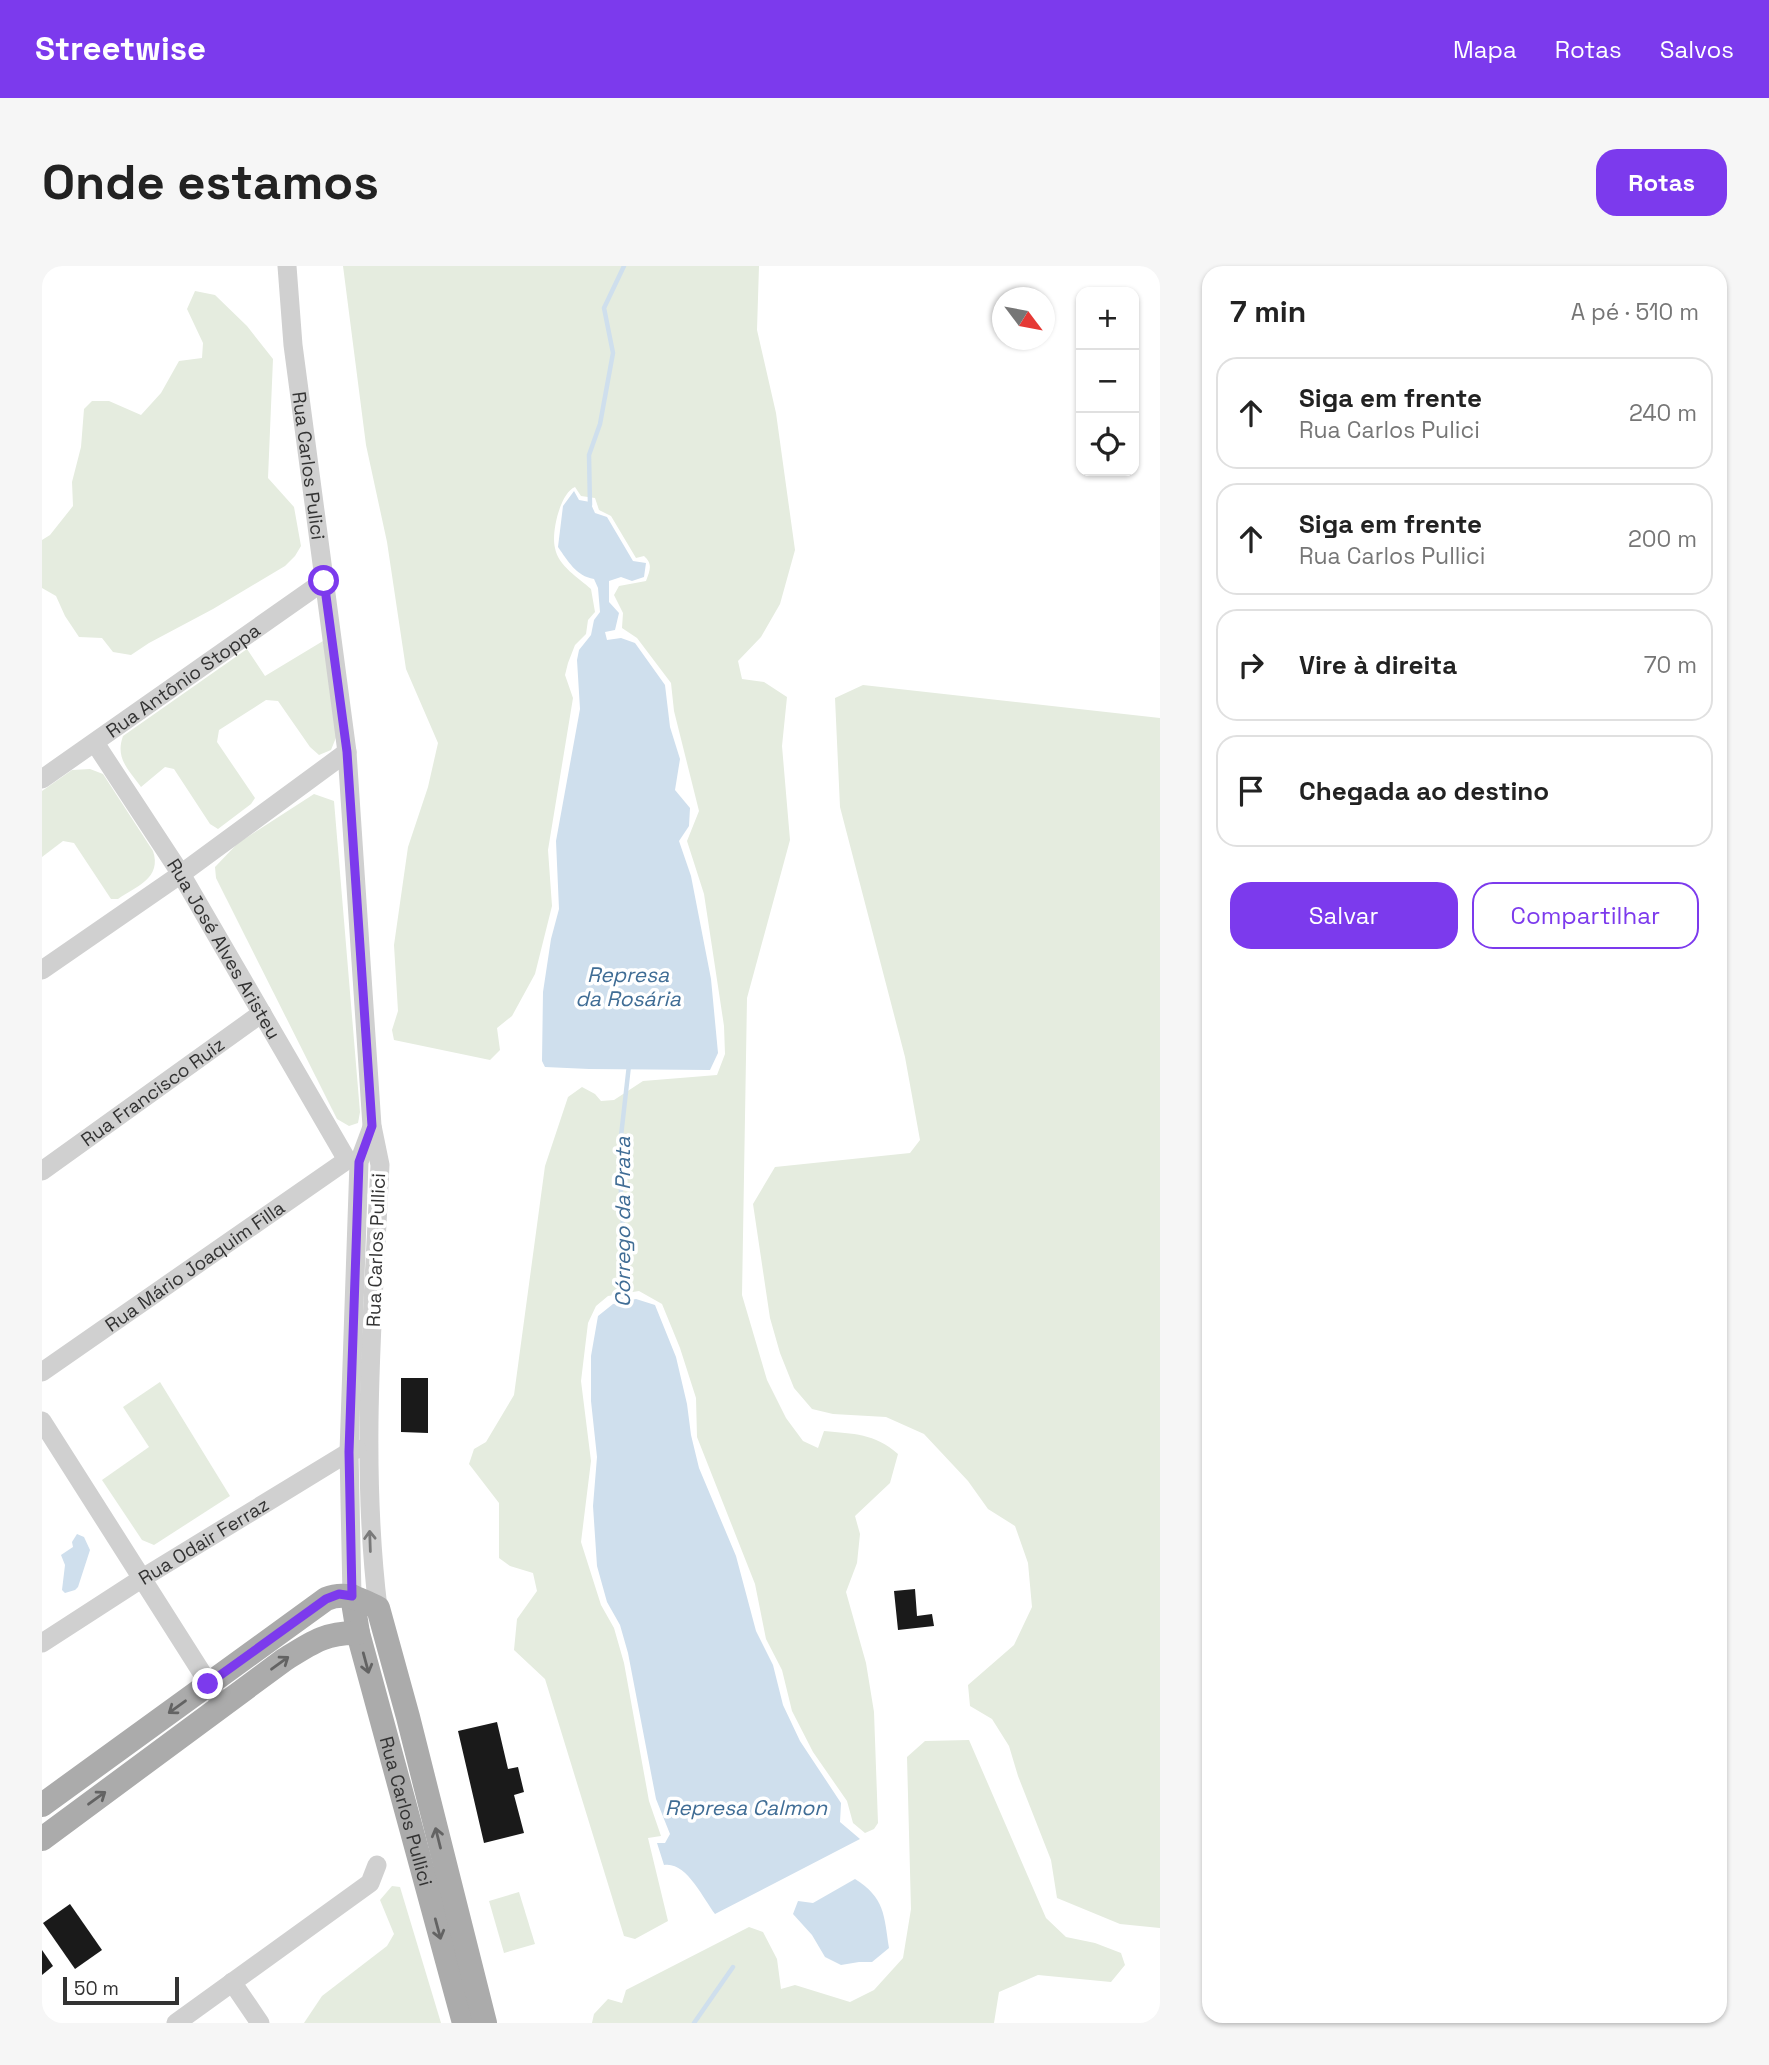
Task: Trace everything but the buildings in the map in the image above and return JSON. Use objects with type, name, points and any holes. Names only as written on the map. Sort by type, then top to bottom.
[{"type":"main road","points":[[42,1805],[326,1599],[339,1594],[352,1596],[378,1608]]},
{"type":"main road","name":"Rua Carlos Pullici","points":[[352,1596],[358,1633],[464,2023]]},
{"type":"main road","name":"Rua Carlos Pullici","points":[[378,1608],[485,2023]]},
{"type":"main road","points":[[42,1839],[284,1660],[317,1639],[339,1632],[358,1633]]},
{"type":"street","name":"Rua Carlos Pulici","points":[[287,266],[293,345],[347,752],[372,1126]]},
{"type":"street","name":"Rua Antônio Stoppa","points":[[42,779],[324,581]]},
{"type":"street","name":"Rua José Alves Aristeu","points":[[95,743],[181,874],[353,1161]]},
{"type":"street","points":[[42,970],[181,874],[347,752]]},
{"type":"street","name":"Rua Francisco Ruiz","points":[[42,1171],[262,1013]]},
{"type":"street","name":"Rua Carlos Pullici","points":[[372,1126],[353,1161],[358,1449],[378,1608]]},
{"type":"street","name":"Rua Carlos Pullici","points":[[352,1596],[358,1449],[380,1165],[372,1126]]},
{"type":"street","points":[[353,1161],[380,1165]]},
{"type":"street","name":"Rua Mário Joaquim Filla","points":[[42,1372],[353,1161]]},
{"type":"street","points":[[42,1421],[223,1706]]},
{"type":"street","name":"Rua Odair Ferraz","points":[[42,1643],[141,1579],[358,1449]]},
{"type":"street","points":[[176,2023],[370,1883],[377,1865]]},
{"type":"street","points":[[232,1982],[260,2023]]},
{"type":"shaded area","points":[[343,266],[759,266],[757,330],[776,413],[795,550],[780,604],[761,637],[738,661],[742,679],[764,682],[787,697],[782,746],[790,840],[747,998],[742,1295],[767,1380],[786,1418],[803,1441],[818,1448],[824,1431],[854,1434],[881,1442],[898,1454],[890,1483],[855,1516],[860,1534],[857,1563],[846,1592],[866,1663],[874,1712],[878,1823],[874,1829],[865,1833],[853,1823],[847,1801],[813,1752],[792,1711],[782,1670],[766,1639],[755,1584],[697,1437],[696,1398],[662,1304],[639,1291],[608,1296],[596,1306],[588,1323],[581,1381],[591,1461],[581,1542],[601,1605],[614,1628],[624,1663],[649,1801],[661,1836],[648,1838],[668,1921],[635,1939],[624,1936],[545,1679],[514,1650],[517,1619],[537,1591],[533,1573],[510,1566],[499,1558],[499,1503],[469,1464],[474,1449],[486,1442],[514,1395],[545,1166],[568,1097],[582,1087],[601,1101],[614,1100],[643,1081],[717,1075],[725,1054],[724,1026],[704,894],[687,841],[699,811],[674,711],[671,683],[637,638],[622,628],[623,613],[614,595],[619,586],[646,581],[649,562],[644,556],[636,558],[611,516],[599,510],[595,498],[581,496],[575,487],[565,497],[558,514],[554,533],[555,548],[565,566],[591,589],[595,612],[588,620],[586,634],[575,645],[565,675],[573,698],[548,850],[552,906],[535,974],[512,1016],[497,1028],[500,1050],[490,1060],[394,1040],[392,1030],[398,1011],[394,945],[408,847],[428,787],[438,743],[406,669],[387,542],[366,445]]},
{"type":"shaded area","points":[[195,291],[215,295],[247,326],[273,359],[268,478],[294,507],[301,546],[285,566],[213,609],[131,655],[113,652],[102,638],[79,637],[56,596],[42,588],[42,540],[50,535],[73,506],[72,482],[81,447],[84,409],[92,401],[109,401],[141,415],[161,393],[179,361],[202,358],[203,343],[187,309]]},
{"type":"shaded area","points":[[323,641],[339,730],[331,750],[319,755],[310,747],[278,701],[266,700],[219,730],[217,742],[255,798],[218,829],[210,824],[174,769],[165,767],[141,787],[127,769],[121,751],[123,736],[247,649],[265,676]]},
{"type":"shaded area","points":[[863,685],[1160,718],[1160,1928],[1120,1924],[1057,1898],[1051,1860],[1009,1746],[992,1719],[970,1706],[968,1685],[1014,1645],[1032,1607],[1028,1563],[1015,1526],[988,1509],[968,1481],[924,1434],[886,1417],[833,1414],[812,1409],[794,1388],[770,1318],[753,1204],[775,1167],[910,1153],[920,1140],[905,1057],[840,807],[835,698]]},
{"type":"shaded area","points":[[90,769],[103,774],[153,851],[155,860],[151,875],[118,899],[111,899],[74,843],[63,841],[42,857],[42,791],[72,770]]},
{"type":"shaded area","points":[[314,794],[334,801],[360,1112],[358,1123],[349,1126],[337,1119],[216,878],[215,867],[238,843]]},
{"type":"shaded area","points":[[160,1382],[230,1496],[154,1545],[142,1540],[102,1480],[149,1447],[123,1407]]},
{"type":"shaded area","points":[[969,1740],[1046,1918],[1066,1937],[1095,1943],[1121,1953],[1125,1965],[1111,1982],[1038,1975],[999,1992],[994,2023],[592,2023],[594,2014],[608,1999],[622,2003],[626,1990],[749,1927],[763,1932],[777,1959],[781,1989],[795,1985],[850,2002],[874,1990],[903,1958],[911,1909],[907,1757],[925,1741]]},
{"type":"shaded area","points":[[392,1886],[400,1887],[441,2023],[304,2023],[322,1996],[387,1946],[394,1934],[380,1900]]},
{"type":"shaded area","points":[[519,1892],[535,1944],[504,1953],[489,1901]]},
{"type":"water","name":"Represa da Rosária","points":[[574,491],[579,500],[590,502],[595,513],[607,517],[633,561],[646,563],[644,577],[632,581],[621,577],[609,581],[609,602],[619,613],[615,630],[605,632],[607,640],[621,638],[635,643],[665,685],[670,727],[680,759],[675,790],[690,808],[689,826],[679,841],[691,876],[711,979],[718,1053],[710,1070],[545,1067],[542,1061],[543,992],[551,939],[559,909],[556,841],[580,709],[577,660],[579,650],[591,635],[594,620],[600,612],[598,588],[594,579],[577,571],[558,547],[563,506]]},
{"type":"water","name":"Represa Calmon","points":[[636,1299],[655,1305],[676,1357],[699,1468],[736,1556],[756,1631],[773,1665],[783,1705],[800,1741],[841,1803],[840,1822],[860,1839],[715,1914],[687,1875],[672,1865],[664,1865],[657,1843],[665,1843],[670,1834],[656,1799],[628,1653],[620,1625],[607,1602],[597,1566],[593,1506],[597,1457],[591,1401],[591,1356],[598,1316],[613,1304]]},
{"type":"water","points":[[77,1534],[84,1537],[90,1550],[78,1587],[65,1593],[62,1590],[65,1565],[61,1555],[73,1547],[72,1542]]},
{"type":"water","points":[[855,1879],[878,1900],[889,1948],[872,1962],[841,1965],[825,1957],[812,1935],[793,1914],[798,1901],[813,1903]]},
{"type":"waterway","name":"Córrego da Prata","points":[[590,505],[589,455],[600,424],[613,353],[604,308],[624,266]]},
{"type":"waterway","name":"Córrego da Prata","points":[[620,1308],[624,1248],[619,1154],[629,1065]]},
{"type":"waterway","name":"Córrego da Prata","points":[[694,2023],[733,1967]]},
{"type":"route","points":[[208,1684],[326,1599],[339,1594],[352,1596],[349,1452],[359,1162],[372,1126],[347,752],[324,581]]}]
